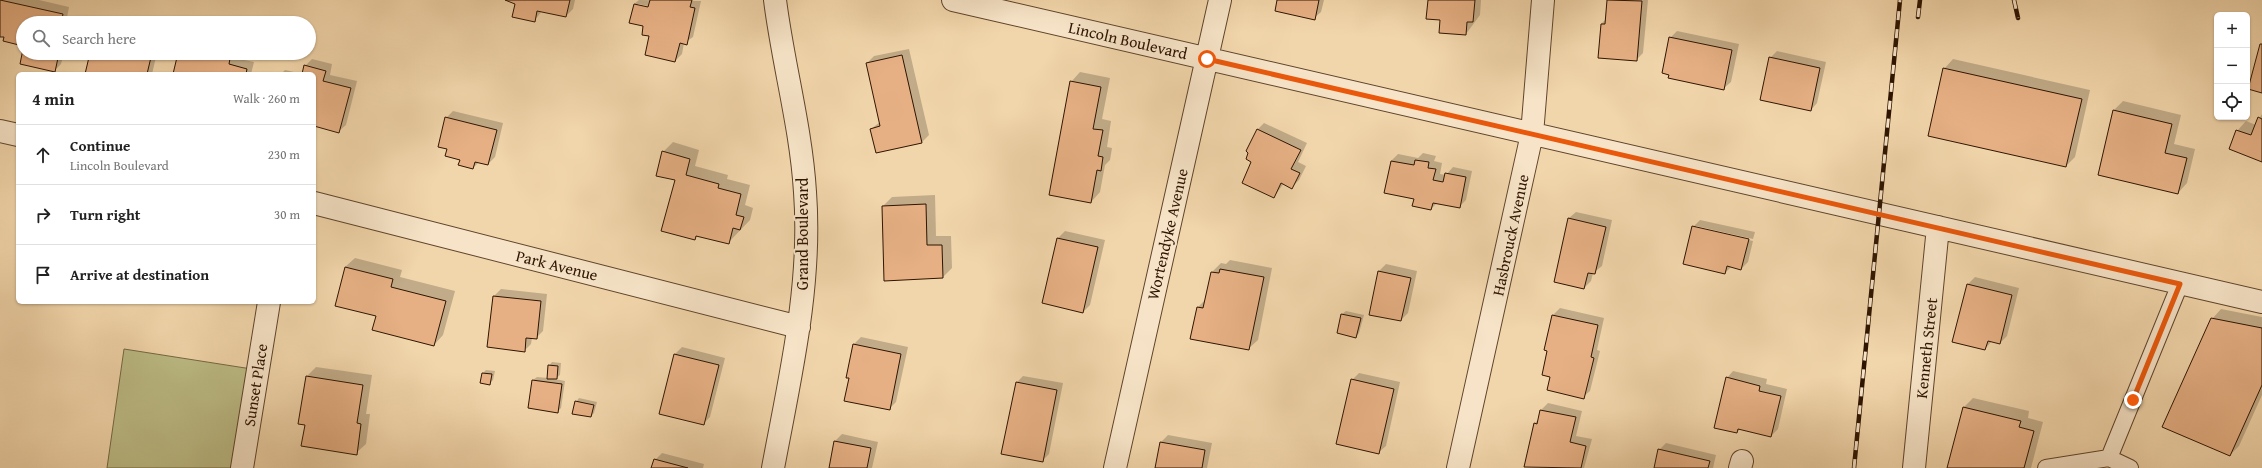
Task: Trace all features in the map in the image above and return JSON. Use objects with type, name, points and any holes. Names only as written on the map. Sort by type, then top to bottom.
[{"type":"street","name":"Grand Boulevard","points":[[773,468],[799,327],[806,263],[805,192],[797,122],[775,0]]},
{"type":"street","name":"Lincoln Boulevard","points":[[953,0],[2262,302]]},
{"type":"street","name":"Wortendyke Avenue","points":[[1115,468],[1220,0]]},
{"type":"street","name":"Hasbrouck Avenue","points":[[1458,468],[1532,134],[1543,0]]},
{"type":"street","points":[[0,131],[16,135]]},
{"type":"street","name":"Park Avenue","points":[[316,204],[799,327]]},
{"type":"street","name":"Kenneth Street","points":[[1914,468],[1938,227]]},
{"type":"street","name":"Sunset Place","points":[[242,468],[269,304]]},
{"type":"lane","points":[[2109,458],[2180,284]]},
{"type":"lane","points":[[2046,468],[2109,458],[2130,468]]},
{"type":"green space","points":[[124,349],[258,370],[242,468],[107,468]]},
{"type":"building","points":[[0,0],[63,14],[63,16],[16,16],[16,44],[3,41],[4,37],[0,37]]},
{"type":"building","points":[[505,0],[570,0],[566,17],[537,11],[535,22],[512,17],[515,4]]},
{"type":"building","points":[[650,0],[692,0],[690,7],[695,8],[687,45],[680,43],[675,62],[645,55],[649,36],[642,35],[643,26],[629,23],[634,4],[648,7]]},
{"type":"building","points":[[1277,0],[1319,0],[1315,20],[1275,11]]},
{"type":"building","points":[[1428,0],[1475,0],[1473,22],[1467,22],[1466,35],[1439,33],[1440,20],[1426,19]]},
{"type":"building","points":[[1607,0],[1642,1],[1637,61],[1598,58],[1601,24],[1605,24]]},
{"type":"building","points":[[1669,37],[1732,50],[1724,90],[1668,78],[1669,75],[1662,73]]},
{"type":"building","points":[[2260,44],[2262,44],[2262,93],[2250,90],[2250,82]]},
{"type":"building","points":[[902,55],[922,143],[876,153],[870,129],[880,126],[866,63]]},
{"type":"building","points":[[1769,57],[1820,68],[1811,111],[1760,100]]},
{"type":"building","points":[[21,60],[58,60],[55,72],[20,64]]},
{"type":"building","points":[[88,60],[150,60],[147,72],[85,72]]},
{"type":"building","points":[[176,60],[230,60],[229,64],[247,69],[246,72],[173,72]]},
{"type":"building","points":[[304,65],[326,71],[323,81],[351,88],[339,133],[316,127],[316,72],[302,72]]},
{"type":"building","points":[[1943,68],[2082,99],[2066,167],[1928,136]]},
{"type":"building","points":[[1070,81],[1101,87],[1093,129],[1103,130],[1098,156],[1103,157],[1101,171],[1097,170],[1091,203],[1049,195]]},
{"type":"building","points":[[2113,110],[2172,124],[2165,153],[2187,158],[2178,194],[2098,175]]},
{"type":"building","points":[[445,117],[497,130],[488,165],[475,162],[473,169],[458,165],[460,160],[445,156],[447,149],[438,147]]},
{"type":"building","points":[[2258,117],[2262,119],[2262,162],[2229,149],[2236,130],[2251,135]]},
{"type":"building","points":[[1257,129],[1301,150],[1291,169],[1300,173],[1292,189],[1281,183],[1274,198],[1242,183],[1251,162],[1246,159],[1248,153],[1246,151]]},
{"type":"building","points":[[662,151],[690,159],[686,175],[719,184],[718,188],[741,194],[736,215],[744,217],[740,230],[733,228],[729,244],[696,236],[695,240],[661,231],[675,180],[656,176]]},
{"type":"building","points":[[1415,160],[1429,162],[1428,168],[1436,169],[1433,180],[1443,182],[1445,173],[1466,177],[1460,208],[1433,203],[1431,210],[1412,206],[1414,199],[1384,193],[1391,161],[1414,165]]},
{"type":"building","points":[[926,204],[927,245],[942,245],[943,278],[884,281],[882,206]]},
{"type":"building","points":[[1568,218],[1606,227],[1595,274],[1588,273],[1584,289],[1554,282]]},
{"type":"building","points":[[1692,226],[1749,239],[1741,270],[1727,266],[1725,274],[1683,264]]},
{"type":"building","points":[[1057,238],[1098,247],[1083,313],[1042,303]]},
{"type":"building","points":[[345,267],[393,279],[391,287],[446,301],[434,346],[372,330],[376,316],[335,306]]},
{"type":"building","points":[[1220,269],[1264,277],[1249,350],[1190,339],[1197,307],[1203,308],[1211,272],[1219,273]]},
{"type":"building","points":[[1378,271],[1411,278],[1401,321],[1369,315]]},
{"type":"building","points":[[1967,284],[2012,295],[2000,344],[1988,341],[1985,350],[1952,342]]},
{"type":"building","points":[[493,296],[541,301],[537,339],[526,338],[525,352],[487,347]]},
{"type":"building","points":[[1341,314],[1361,318],[1356,338],[1337,333]]},
{"type":"building","points":[[1552,315],[1598,325],[1591,357],[1594,358],[1584,399],[1547,390],[1550,377],[1542,375],[1547,351],[1544,350]]},
{"type":"building","points":[[2211,318],[2262,328],[2262,385],[2230,456],[2162,427]]},
{"type":"building","points":[[853,344],[901,354],[890,410],[844,401],[849,378],[846,378]]},
{"type":"building","points":[[674,354],[719,365],[704,425],[659,414]]},
{"type":"building","points":[[548,365],[558,366],[557,379],[547,379]]},
{"type":"building","points":[[482,373],[492,374],[490,385],[480,383]]},
{"type":"building","points":[[306,376],[363,385],[357,423],[361,424],[357,455],[301,446],[305,425],[298,424]]},
{"type":"building","points":[[1726,377],[1760,386],[1759,391],[1781,396],[1771,437],[1738,429],[1737,433],[1714,428]]},
{"type":"building","points":[[1351,379],[1394,389],[1379,454],[1336,444]]},
{"type":"building","points":[[532,380],[562,384],[558,413],[528,408]]},
{"type":"building","points":[[1016,382],[1057,390],[1043,462],[1001,454]]},
{"type":"building","points":[[575,401],[594,405],[591,417],[572,414]]},
{"type":"building","points":[[1963,407],[2021,421],[2019,427],[2034,431],[2024,468],[1947,468]]},
{"type":"building","points":[[1540,410],[1576,417],[1570,442],[1586,446],[1581,468],[1524,467],[1534,423],[1537,424]]},
{"type":"building","points":[[834,441],[871,448],[867,468],[829,468]]},
{"type":"building","points":[[1160,442],[1205,450],[1202,468],[1155,468]]},
{"type":"building","points":[[1658,449],[1710,461],[1708,468],[1654,468]]},
{"type":"building","points":[[654,459],[688,468],[651,468]]},
{"type":"railway","points":[[1854,468],[1900,0]]},
{"type":"railway","points":[[1918,17],[1920,0]]},
{"type":"railway","points":[[2014,0],[2018,18]]},
{"type":"route","points":[[1207,59],[2180,284],[2133,400]]}]
